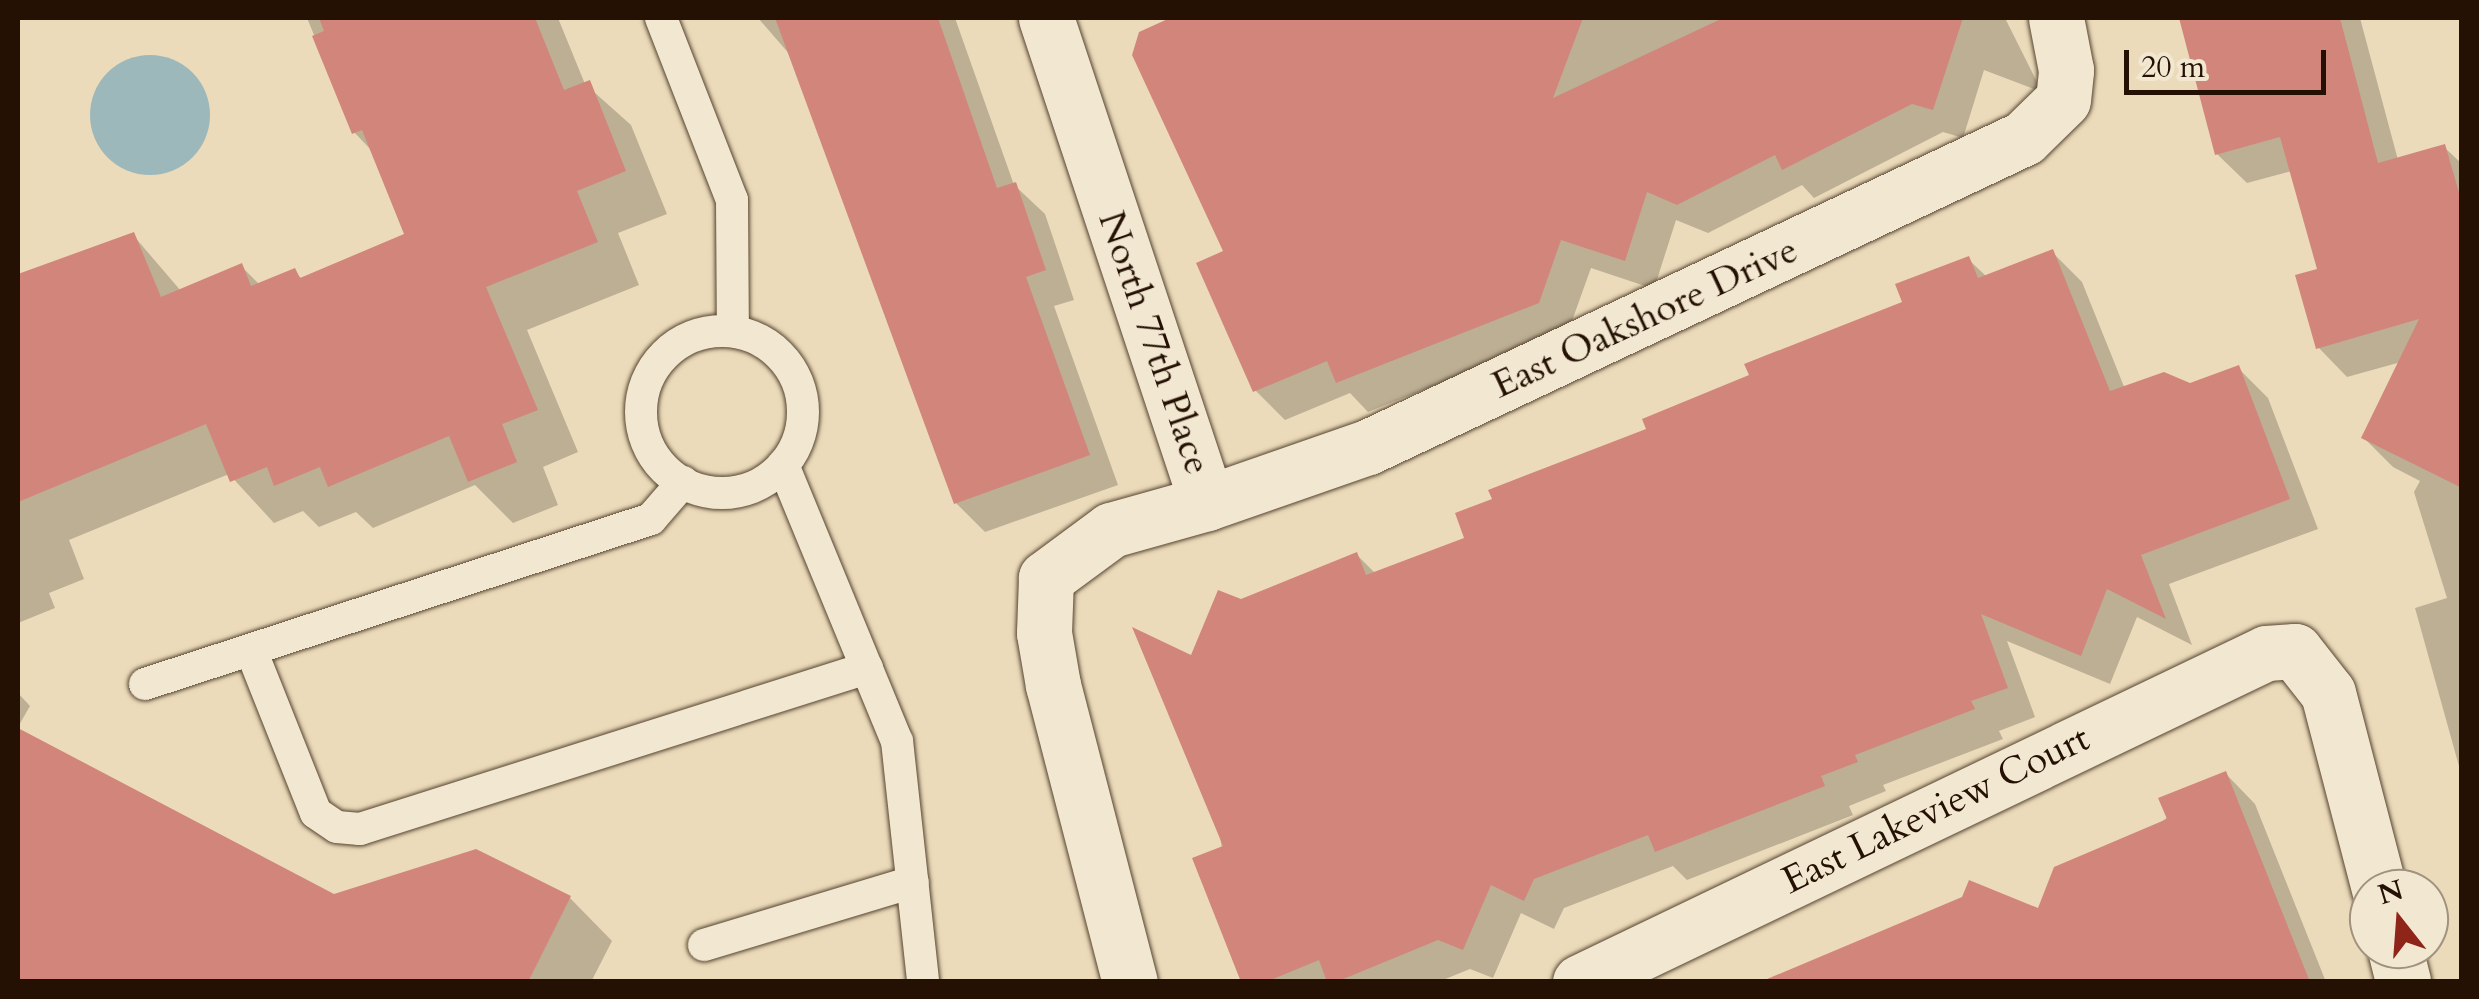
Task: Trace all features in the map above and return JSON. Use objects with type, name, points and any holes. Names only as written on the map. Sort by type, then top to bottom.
[{"type":"street","name":"North 77th Place","points":[[1046,18],[1208,503],[1111,530],[1046,578],[1044,633],[1054,685],[1130,982]]},
{"type":"street","name":"East Oakshore Drive","points":[[1208,503],[1368,447],[1678,305],[2003,149],[2044,122],[2063,100],[2066,70],[2056,18]]},
{"type":"street","name":"East Lakeview Court","points":[[1580,982],[2213,674],[2266,653],[2295,652],[2321,678],[2332,704],[2374,869]]},
{"type":"lane","points":[[661,18],[732,200],[734,331]]},
{"type":"lane","points":[[734,331],[774,348],[801,392],[797,444],[783,466],[736,492],[683,482],[662,466],[647,442],[644,389],[676,346],[699,334],[734,331]]},
{"type":"lane","points":[[783,466],[897,741],[923,982]]},
{"type":"lane","points":[[145,684],[651,519],[683,482]]},
{"type":"lane","points":[[251,650],[316,813],[337,826],[360,829],[867,668]]},
{"type":"lane","points":[[704,945],[913,882]]},
{"type":"water","points":[[150,55],[173,60],[192,73],[205,92],[210,115],[205,138],[192,157],[173,170],[150,175],[127,170],[108,157],[95,138],[90,115],[95,92],[108,73],[127,60]]},
{"type":"building","points":[[319,18],[535,18],[564,90],[590,80],[626,171],[577,191],[598,242],[486,287],[538,410],[502,424],[517,462],[468,482],[449,436],[328,487],[320,467],[274,486],[267,467],[230,482],[206,424],[18,502],[18,274],[134,232],[161,297],[242,263],[251,286],[295,268],[300,278],[404,234],[362,130],[352,134],[312,36],[324,31]]},
{"type":"building","points":[[775,18],[938,18],[997,188],[1016,182],[1046,270],[1026,277],[1090,455],[954,504]]},
{"type":"building","points":[[1170,18],[1583,18],[1553,98],[1723,18],[1963,18],[1933,110],[1912,104],[1782,170],[1775,155],[1677,205],[1647,192],[1625,261],[1561,240],[1539,303],[1336,383],[1327,361],[1253,392],[1196,263],[1223,251],[1132,55],[1139,32]]},
{"type":"building","points":[[2179,18],[2340,18],[2378,163],[2445,144],[2462,203],[2462,488],[2361,438],[2419,319],[2316,349],[2295,275],[2317,269],[2280,137],[2215,155]]},
{"type":"building","points":[[2053,249],[2110,391],[2164,372],[2190,383],[2239,365],[2290,499],[2141,555],[2166,619],[2107,589],[2081,656],[1981,614],[2008,688],[1971,701],[1975,709],[1855,755],[1858,762],[1821,776],[1825,786],[1655,852],[1648,835],[1534,879],[1524,901],[1491,885],[1463,950],[1438,940],[1336,982],[1327,982],[1319,960],[1266,982],[1241,982],[1192,858],[1223,846],[1132,627],[1191,655],[1218,590],[1241,599],[1357,552],[1366,575],[1464,538],[1455,513],[1492,499],[1488,490],[1646,429],[1642,419],[1749,375],[1744,364],[1902,302],[1895,284],[1969,256],[1978,278]]},
{"type":"building","points":[[18,728],[334,894],[476,849],[571,896],[528,982],[18,982]]},
{"type":"building","points":[[2226,771],[2310,982],[1760,982],[1962,897],[1969,880],[2038,908],[2054,867],[2167,819],[2158,798]]}]
